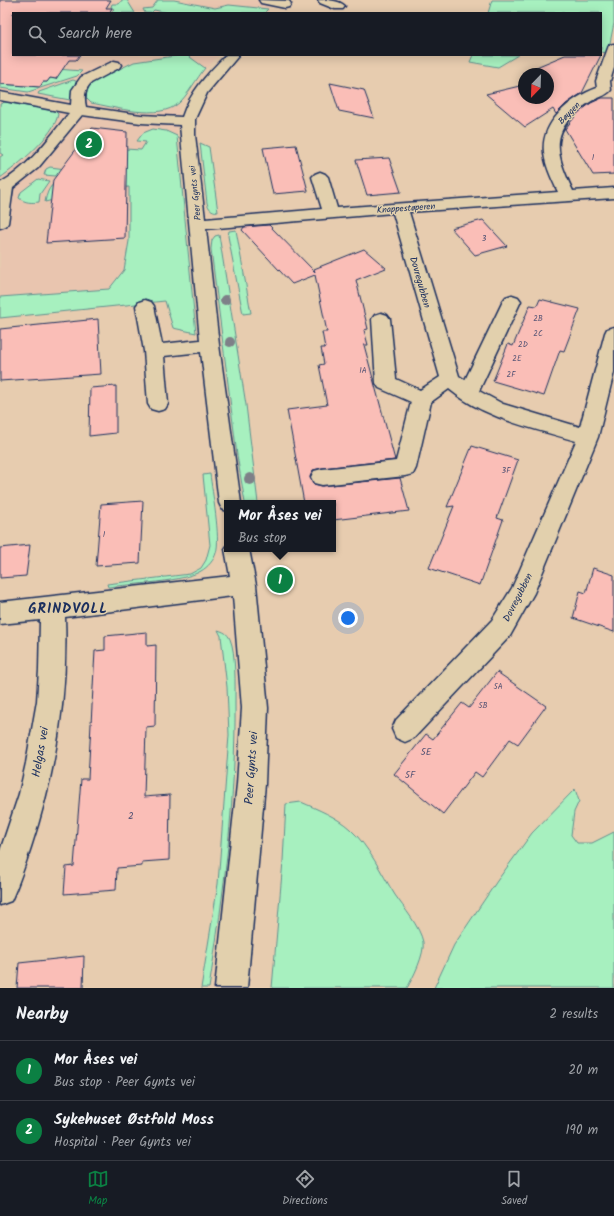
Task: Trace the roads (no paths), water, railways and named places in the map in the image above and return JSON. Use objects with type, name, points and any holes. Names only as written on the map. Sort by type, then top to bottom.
[{"type":"street","points":[[265,0],[287,2]]},
{"type":"street","points":[[324,0],[339,6]]},
{"type":"street","points":[[277,12],[287,2]]},
{"type":"street","name":"Bøygen","points":[[568,196],[560,182],[552,156],[551,141],[554,130],[560,120],[579,102],[609,90],[603,81],[614,48]]},
{"type":"street","name":"Peer Gynts vei","points":[[230,500],[210,345],[188,135],[188,121],[192,110],[208,83],[232,56]]},
{"type":"street","points":[[0,223],[3,188],[24,172],[44,152],[79,110],[78,93],[82,83],[114,65]]},
{"type":"street","points":[[0,96],[79,110],[161,121],[188,121]]},
{"type":"street","points":[[320,178],[331,213]]},
{"type":"street","name":"Knappestøperen","points":[[198,225],[331,213],[614,193]]},
{"type":"street","name":"Dovregubben","points":[[400,209],[450,379]]},
{"type":"street","points":[[468,394],[512,301]]},
{"type":"street","points":[[145,306],[154,351],[158,404]]},
{"type":"street","points":[[381,319],[386,383],[422,399]]},
{"type":"street","name":"Dovregubben","points":[[405,729],[501,628],[522,593],[588,437],[614,333]]},
{"type":"street","points":[[154,351],[210,345]]},
{"type":"street","points":[[322,477],[404,468],[422,399],[450,379],[468,394],[496,409],[588,437]]},
{"type":"street","name":"Peer Gynts vei","points":[[231,988],[251,784],[255,708],[244,585],[238,552]]},
{"type":"street","points":[[0,613],[52,608],[189,590],[244,585]]},
{"type":"street","name":"Helgas vei","points":[[0,890],[25,824],[42,751],[51,679],[53,628],[52,608]]},
{"type":"place","name":"Sykehuset Østfold Moss","points":[[89,144]]},
{"type":"place","name":"Mor Åses vei","points":[[280,580]]},
{"type":"district","name":"GRINDVOLL","points":[[68,608]]}]
